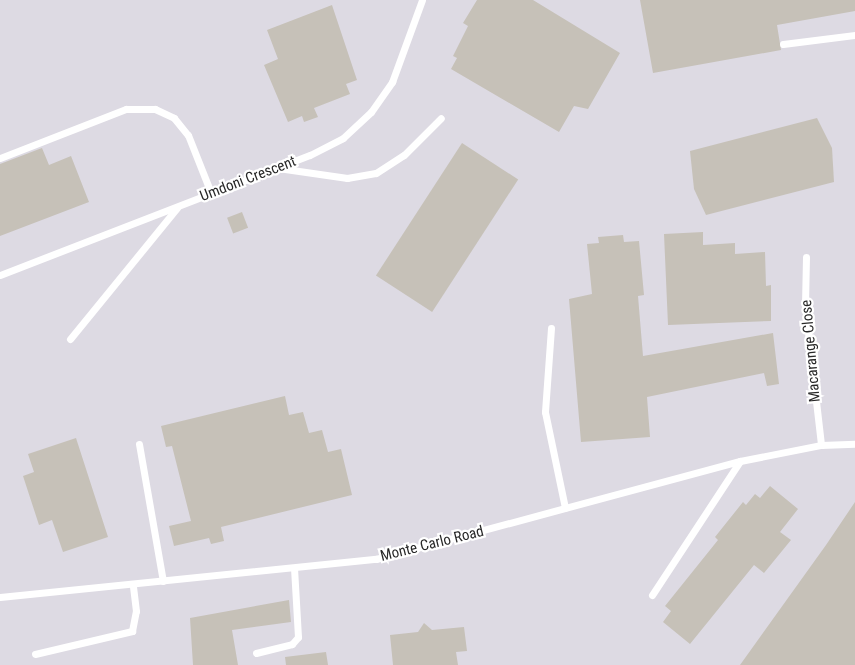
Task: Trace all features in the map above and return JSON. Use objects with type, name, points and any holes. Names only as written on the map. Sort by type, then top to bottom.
[{"type":"lane","name":"Umdoni Crescent","points":[[0,275],[276,168],[343,138],[371,112],[392,82],[422,0]]},
{"type":"lane","points":[[783,44],[855,35]]},
{"type":"lane","points":[[0,158],[126,109],[155,109],[174,118],[188,135],[212,193]]},
{"type":"lane","points":[[276,168],[346,178],[376,173],[404,155],[441,118]]},
{"type":"lane","points":[[70,339],[178,206]]},
{"type":"lane","name":"Macarange Close","points":[[806,257],[805,306],[821,445]]},
{"type":"lane","points":[[551,328],[544,412],[565,508]]},
{"type":"lane","points":[[139,444],[163,581]]},
{"type":"lane","name":"Monte Carlo Road","points":[[0,597],[376,559],[740,461],[821,445],[855,444]]},
{"type":"lane","points":[[652,596],[740,461]]},
{"type":"lane","points":[[256,653],[292,644],[298,637],[294,568]]},
{"type":"lane","points":[[35,654],[132,631],[136,611],[133,585]]},
{"type":"shaded area","points":[[0,0],[855,0],[855,665],[0,665]]},
{"type":"building","points":[[477,0],[533,0],[620,53],[588,109],[574,106],[559,132],[451,69],[457,58],[453,56],[468,26],[463,23]]},
{"type":"building","points":[[640,0],[855,0],[855,11],[777,25],[781,50],[653,73]]},
{"type":"building","points":[[332,5],[357,80],[346,84],[350,94],[314,108],[318,117],[304,122],[302,116],[288,122],[264,65],[278,59],[267,30]]},
{"type":"building","points":[[817,118],[832,148],[834,182],[706,215],[694,189],[690,151]]},
{"type":"building","points":[[462,143],[518,179],[432,312],[376,276]]},
{"type":"building","points":[[42,148],[49,165],[71,156],[89,202],[0,236],[0,164]]},
{"type":"building","points":[[242,212],[248,228],[233,234],[227,218]]},
{"type":"building","points":[[703,232],[703,245],[735,243],[735,254],[765,252],[766,286],[771,285],[771,321],[668,325],[664,234]]},
{"type":"building","points":[[623,235],[624,242],[639,241],[644,295],[638,296],[643,356],[773,333],[779,384],[767,386],[764,373],[647,397],[650,437],[581,442],[569,299],[592,294],[587,244],[599,243],[598,237]]},
{"type":"building","points":[[285,396],[289,415],[303,412],[309,433],[322,430],[328,452],[341,449],[352,495],[221,527],[224,541],[211,544],[209,538],[174,546],[169,526],[191,521],[172,446],[166,447],[161,426]]},
{"type":"building","points":[[76,438],[108,537],[63,552],[52,520],[39,525],[23,476],[34,472],[28,454]]},
{"type":"building","points":[[770,486],[798,509],[780,532],[791,540],[764,573],[754,565],[690,644],[663,622],[671,611],[665,606],[718,540],[715,537],[743,502],[746,505],[755,494],[760,498]]},
{"type":"building","points":[[855,502],[855,665],[740,665],[826,545]]},
{"type":"building","points":[[289,600],[291,622],[232,630],[238,665],[193,665],[190,618]]},
{"type":"building","points":[[424,623],[432,630],[464,627],[467,651],[456,652],[458,665],[393,665],[390,635],[418,632]]},
{"type":"building","points":[[326,652],[328,665],[286,665],[285,657]]}]
